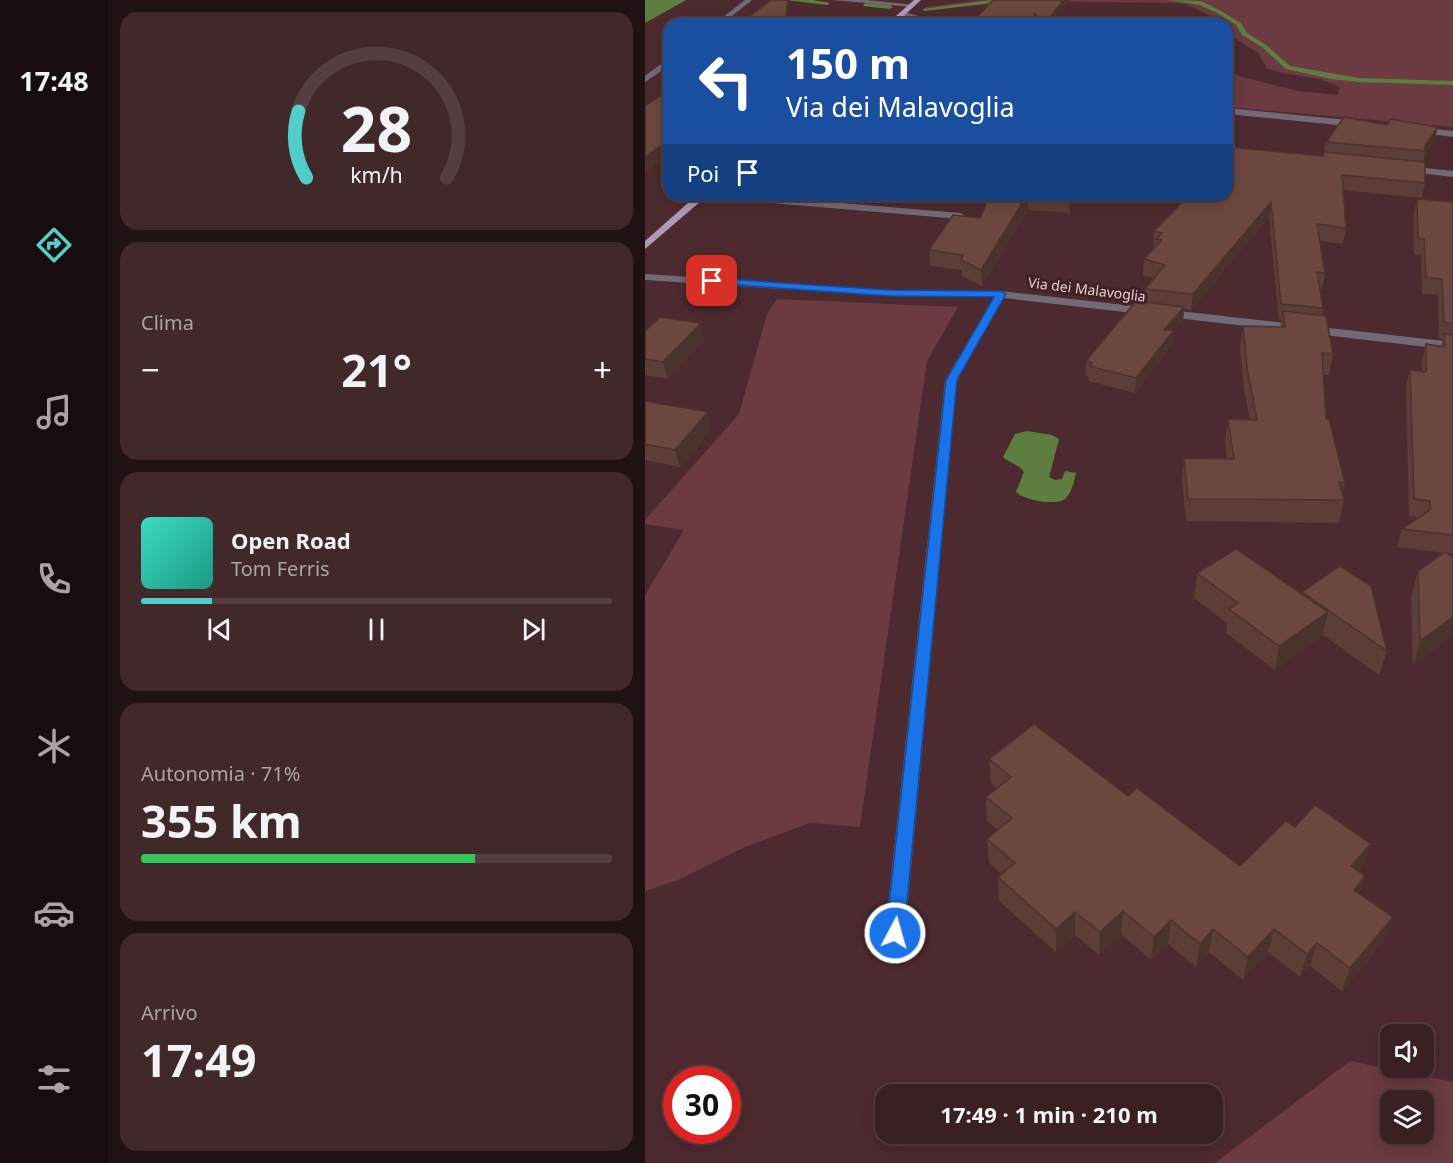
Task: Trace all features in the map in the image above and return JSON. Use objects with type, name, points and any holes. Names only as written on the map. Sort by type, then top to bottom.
[{"type":"main road","points":[[898,18],[915,3]]},
{"type":"main road","points":[[645,246],[696,201]]},
{"type":"street","points":[[726,18],[749,0]]},
{"type":"street","points":[[835,0],[915,3]]},
{"type":"street","points":[[903,14],[919,18]]},
{"type":"street","points":[[645,80],[663,66]]},
{"type":"street","points":[[1233,112],[1370,126]]},
{"type":"street","points":[[1405,129],[1453,134]]},
{"type":"street","points":[[1393,168],[1453,174]]},
{"type":"street","points":[[783,201],[960,216]]},
{"type":"street","name":"Via dei Malavoglia","points":[[645,277],[889,293],[1001,294],[1453,346]]},
{"type":"street","points":[[895,933],[951,380],[1001,294]]},
{"type":"shaded area","points":[[645,0],[686,0],[645,23]]},
{"type":"shaded area","points":[[979,0],[1453,0],[1453,127],[1233,108],[1233,75],[1298,91],[1338,95],[1340,87],[1320,79],[1282,73],[1267,68],[1258,53],[1233,37],[1233,18],[1215,18],[1186,4],[1019,1],[924,11],[926,7]]},
{"type":"shaded area","points":[[777,299],[958,307],[927,361],[860,827],[810,823],[745,847],[678,880],[645,891],[645,595],[684,530],[645,524],[645,520],[739,414],[767,314]]},
{"type":"shaded area","points":[[1027,431],[1052,435],[1059,439],[1049,477],[1055,480],[1062,479],[1065,471],[1076,473],[1071,490],[1065,499],[1055,502],[1040,501],[1016,492],[1024,472],[1003,457],[1015,434]]},
{"type":"shaded area","points":[[1350,1061],[1380,1067],[1380,1078],[1433,1078],[1453,1082],[1453,1163],[1215,1163]]},
{"type":"building","points":[[771,0],[788,0],[786,18],[747,18]]},
{"type":"building","points":[[993,0],[1064,0],[1049,18],[1038,18],[1034,12],[1035,18],[976,18]]},
{"type":"building","points":[[663,94],[663,144],[645,157],[645,106]]},
{"type":"building","points":[[1344,117],[1387,125],[1391,119],[1438,127],[1425,146],[1425,151],[1326,142]]},
{"type":"building","points":[[1233,147],[1323,156],[1324,152],[1425,162],[1425,183],[1342,175],[1346,228],[1317,224],[1325,273],[1317,272],[1323,308],[1281,304],[1271,202],[1193,294],[1145,289],[1165,265],[1144,259],[1162,240],[1156,239],[1162,233],[1154,231],[1183,201],[1233,201]]},
{"type":"building","points":[[1417,199],[1453,202],[1453,324],[1444,322],[1442,279],[1426,278],[1424,239],[1418,238]]},
{"type":"building","points":[[987,201],[1023,201],[981,270],[961,260],[963,255],[929,250],[953,215],[980,218]]},
{"type":"building","points":[[1136,301],[1184,307],[1164,330],[1174,330],[1136,378],[1089,366],[1092,363],[1086,361]]},
{"type":"building","points":[[1283,311],[1326,316],[1333,354],[1322,353],[1326,419],[1329,419],[1345,483],[1339,482],[1344,500],[1188,499],[1184,458],[1234,459],[1228,419],[1257,420],[1247,368],[1243,326],[1285,327]]},
{"type":"building","points":[[660,317],[701,323],[663,362],[645,359],[645,331]]},
{"type":"building","points":[[1444,334],[1453,335],[1453,535],[1402,529],[1430,510],[1430,501],[1414,499],[1410,370],[1426,372],[1426,344],[1445,347]]},
{"type":"building","points":[[645,401],[708,412],[675,450],[645,444]]},
{"type":"building","points":[[1236,549],[1328,612],[1279,646],[1229,609],[1238,603],[1197,573]]},
{"type":"building","points":[[1445,552],[1453,557],[1453,617],[1420,641],[1418,571]]},
{"type":"building","points":[[1340,566],[1371,586],[1387,651],[1302,592]]},
{"type":"building","points":[[1034,724],[1128,796],[1137,788],[1240,866],[1286,821],[1295,827],[1315,805],[1371,844],[1351,866],[1365,876],[1354,890],[1393,917],[1350,968],[1317,943],[1307,954],[1274,929],[1248,957],[1213,929],[1200,944],[1171,920],[1154,937],[1123,911],[1100,932],[1075,912],[1056,929],[998,877],[1015,863],[987,839],[1012,818],[986,797],[1011,777],[989,759]]},
{"type":"waterway","points":[[789,0],[827,3]]},
{"type":"waterway","points":[[925,9],[1011,0]]},
{"type":"waterway","points":[[1171,0],[1201,3],[1229,18]]},
{"type":"waterway","points":[[865,5],[890,7]]},
{"type":"waterway","points":[[1233,20],[1239,24],[1244,34],[1264,46],[1288,68],[1359,80],[1453,83]]},
{"type":"route","points":[[712,281],[889,293],[1001,294],[951,380],[895,933]]}]
